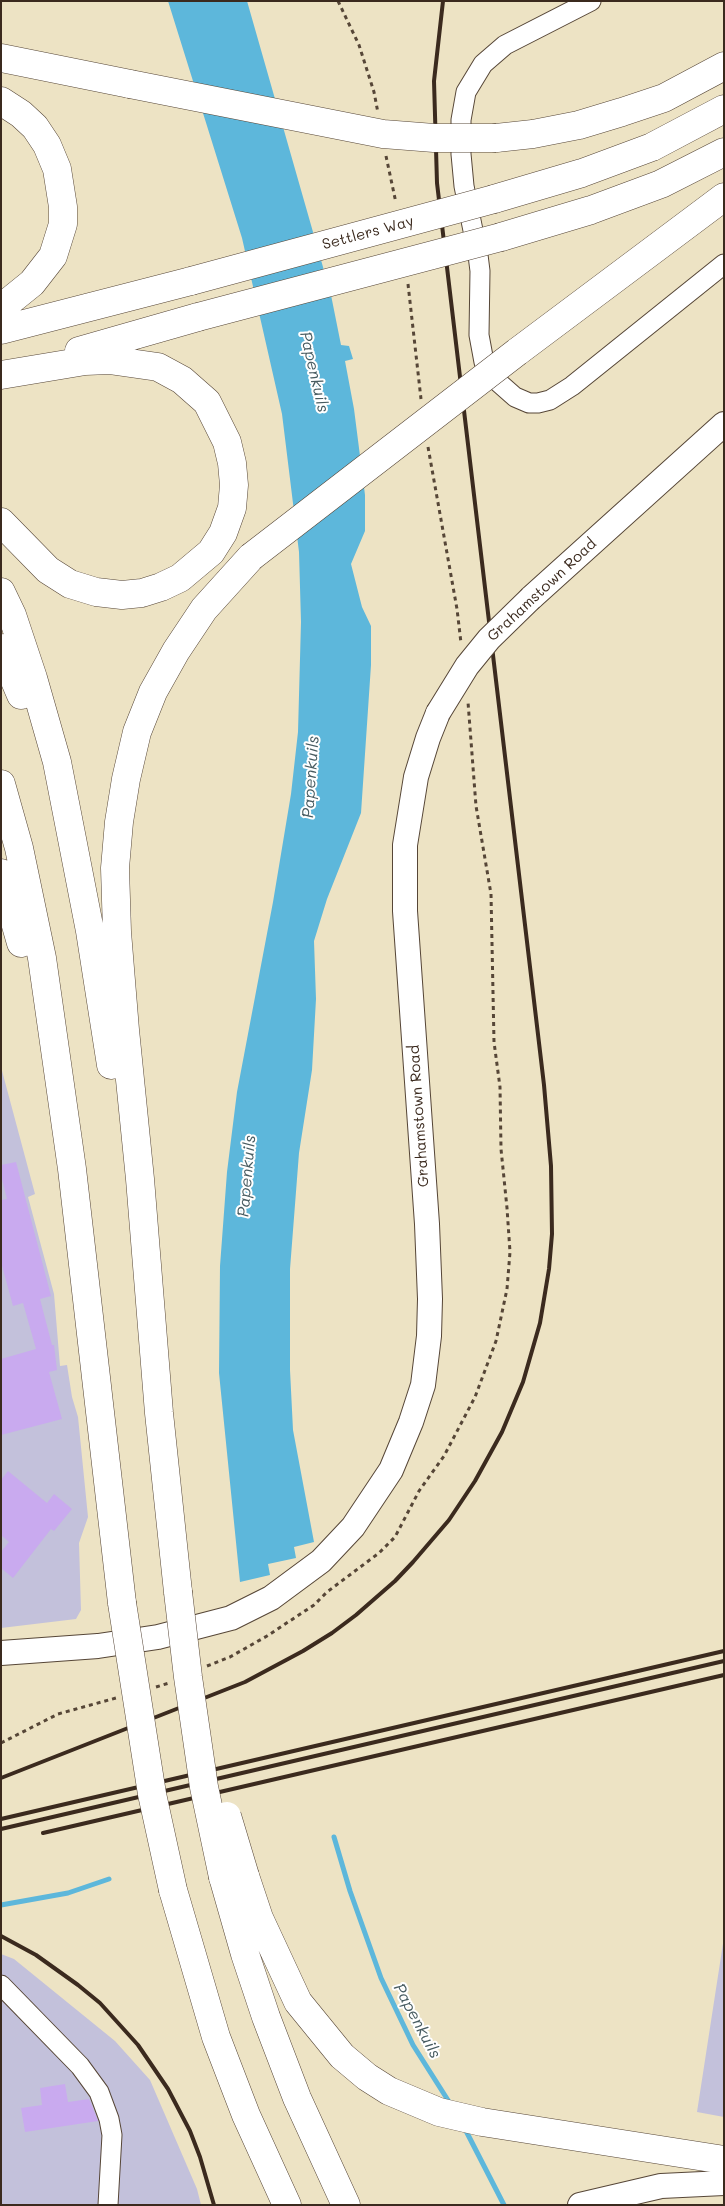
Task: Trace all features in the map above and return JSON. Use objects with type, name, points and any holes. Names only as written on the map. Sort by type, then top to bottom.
[{"type":"highway","points":[[1,58],[383,134],[434,138],[496,138],[533,134],[579,125],[664,98],[724,66]]},
{"type":"highway","points":[[1,101],[21,114],[35,127],[47,146],[57,170],[63,216],[59,240],[53,256],[19,296],[1,308]]},
{"type":"highway","name":"Settlers Way","points":[[1,330],[192,281],[494,199],[582,173],[652,147],[724,109]]},
{"type":"highway","points":[[1,374],[198,317],[501,237],[591,210],[661,184],[724,152]]},
{"type":"highway","points":[[346,2205],[297,2098],[266,2017],[245,1954],[234,1877],[204,1787],[188,1677],[159,1413],[117,932],[115,868],[119,822],[137,732],[153,692],[176,652],[204,610],[251,558],[517,352],[724,197]]},
{"type":"highway","points":[[1,374],[85,361],[110,360],[158,367],[182,380],[207,402],[227,442],[234,484],[232,508],[223,533],[211,552],[180,578],[142,593],[122,595],[96,592],[70,584],[48,570],[1,522]]},
{"type":"highway","points":[[1,592],[15,624],[57,762],[90,931],[159,1413]]},
{"type":"highway","points":[[1,648],[30,716],[72,843]]},
{"type":"highway","points":[[1,784],[19,848],[42,958],[72,1169],[122,1604],[152,1794],[173,1890],[242,2126],[277,2205]]},
{"type":"highway","points":[[1,874],[15,917],[32,985],[72,1169]]},
{"type":"highway","points":[[234,1877],[259,1918],[298,2002],[342,2056],[367,2077],[406,2099],[438,2112],[535,2131],[724,2160]]},
{"type":"highway","points":[[216,2037],[246,2115],[287,2205]]},
{"type":"main road","name":"Grahamstown Road","points":[[1,1653],[98,1646],[158,1637],[231,1618],[271,1598],[321,1560],[353,1527],[391,1470],[411,1422],[423,1385],[429,1336],[430,1299],[427,1224],[405,911],[405,846],[416,777],[428,738],[438,713],[467,666],[489,639],[531,598],[724,424]]},
{"type":"main road","points":[[590,2202],[661,2186],[724,2183]]},
{"type":"lane","points":[[591,1],[505,45],[483,64],[466,92],[461,120],[461,154],[464,186],[480,271],[479,335],[484,362],[498,382],[515,397],[529,403],[550,400],[572,386],[724,264]]},
{"type":"lane","points":[[1,1985],[80,2066],[99,2092],[109,2119],[112,2135],[108,2205]]},
{"type":"lane","points":[[681,2186],[724,2188]]},
{"type":"shaded area","points":[[1,1067],[35,1194],[28,1197],[54,1294],[60,1366],[67,1365],[72,1397],[78,1417],[88,1517],[79,1543],[81,1610],[76,1619],[1,1628]]},
{"type":"shaded area","points":[[724,1937],[724,2117],[697,2112]]},
{"type":"shaded area","points":[[1,1954],[14,1959],[115,2041],[150,2080],[197,2189],[201,2205],[1,2205]]},
{"type":"water","points":[[168,1],[247,1],[331,295],[341,345],[349,346],[353,359],[345,361],[354,409],[365,495],[365,531],[351,564],[362,607],[371,626],[371,665],[361,813],[327,899],[314,941],[316,999],[312,1070],[299,1153],[290,1269],[290,1370],[293,1430],[314,1542],[294,1547],[296,1558],[268,1564],[270,1575],[240,1582],[219,1373],[220,1266],[227,1172],[237,1092],[273,902],[291,794],[298,732],[301,622],[299,552],[282,414],[242,238]]},
{"type":"building","points":[[16,1162],[51,1296],[40,1299],[52,1345],[54,1345],[57,1370],[49,1372],[62,1419],[1,1435],[1,1359],[36,1349],[23,1303],[13,1306],[1,1262],[1,1200],[7,1199],[1,1175],[1,1165]]},
{"type":"building","points":[[8,1471],[47,1503],[54,1494],[72,1509],[54,1531],[51,1529],[13,1578],[1,1568],[1,1552],[9,1542],[1,1535],[1,1480]]},
{"type":"building","points":[[65,2084],[68,2102],[89,2099],[98,2121],[25,2132],[21,2108],[42,2105],[40,2088]]},
{"type":"waterway","name":"Papenkuils","points":[[334,1837],[350,1891],[381,1978],[413,2045],[451,2105]]},
{"type":"waterway","points":[[1,1905],[68,1893],[109,1879]]},
{"type":"waterway","name":"Papenkuils","points":[[464,2127],[504,2205]]},
{"type":"railway","points":[[1,1778],[245,1682],[303,1651],[356,1615],[395,1581],[413,1562],[449,1520],[475,1481],[502,1432],[523,1382],[540,1323],[549,1269],[552,1234],[551,1166],[544,1085],[437,183],[434,81],[443,1]]},
{"type":"railway","points":[[1,1819],[724,1651]]},
{"type":"railway","points":[[1,1829],[724,1661]]},
{"type":"railway","points":[[43,1833],[724,1675]]},
{"type":"railway","points":[[1,1936],[36,1955],[78,1985],[100,2003],[138,2045],[168,2089],[190,2131],[214,2205]]}]
